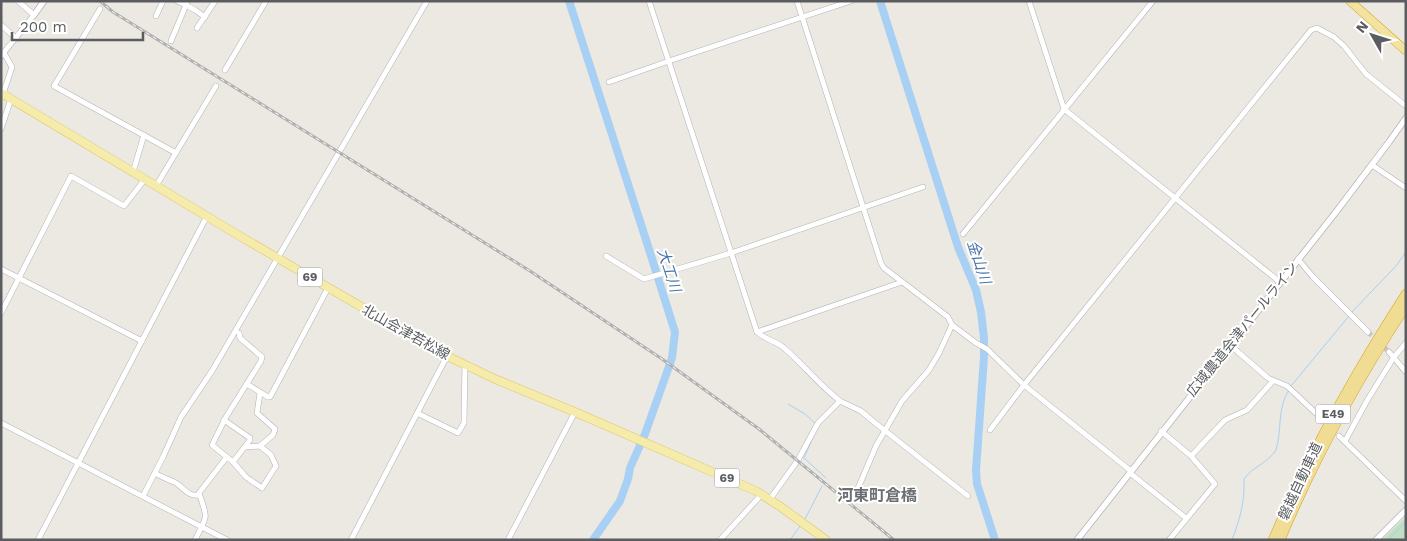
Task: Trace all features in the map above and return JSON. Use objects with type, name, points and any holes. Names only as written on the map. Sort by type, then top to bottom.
[{"type":"highway","points":[[1350,1],[1406,51]]},
{"type":"highway","name":"磐越自動車道","points":[[1273,540],[1296,486],[1325,429],[1373,345],[1406,294]]},
{"type":"highway","name":"磐越自動車道","points":[[1280,540],[1302,489],[1331,431],[1362,376],[1406,306]]},
{"type":"main road","name":"北山会津若松線","points":[[2,93],[328,288],[447,356],[495,379],[762,494],[826,540]]},
{"type":"street","points":[[18,1],[34,15]]},
{"type":"street","points":[[2,93],[12,67],[2,55],[44,1]]},
{"type":"street","points":[[156,16],[164,1]]},
{"type":"street","points":[[177,1],[186,3],[205,17]]},
{"type":"street","points":[[197,28],[215,1]]},
{"type":"street","points":[[225,70],[266,1]]},
{"type":"street","points":[[143,496],[181,417],[212,371],[427,1]]},
{"type":"street","points":[[649,1],[757,332],[780,344],[799,361],[822,388],[840,401],[861,411],[968,496]]},
{"type":"street","points":[[797,1],[863,209],[884,268],[948,317],[952,326],[987,349],[1024,385],[1186,518]]},
{"type":"street","points":[[609,82],[851,1]]},
{"type":"street","points":[[1029,1],[1064,109],[1280,282]]},
{"type":"street","points":[[963,234],[1152,1]]},
{"type":"street","points":[[171,41],[186,3]]},
{"type":"street","points":[[100,9],[54,86],[176,153]]},
{"type":"street","points":[[1,25],[16,38]]},
{"type":"street","points":[[990,430],[1024,385],[1314,28],[1326,33],[1339,42],[1366,74],[1406,106]]},
{"type":"street","points":[[156,186],[216,86]]},
{"type":"street","points":[[1,129],[2,120],[11,99]]},
{"type":"street","name":"広域農道会津パールライン","points":[[1077,540],[1372,165],[1406,118]]},
{"type":"street","points":[[133,172],[144,135]]},
{"type":"street","points":[[1372,165],[1406,188]]},
{"type":"street","points":[[1,313],[71,176],[124,206],[145,179]]},
{"type":"street","points":[[606,256],[644,279],[731,253],[923,187]]},
{"type":"street","points":[[38,540],[207,216]]},
{"type":"street","points":[[1298,259],[1313,277],[1368,332]]},
{"type":"street","points":[[1,269],[142,341]]},
{"type":"street","points":[[757,332],[902,282]]},
{"type":"street","points":[[247,384],[268,397],[273,393],[328,288]]},
{"type":"street","points":[[853,500],[876,446],[902,401],[929,370],[952,326]]},
{"type":"street","points":[[239,333],[240,338],[262,356],[262,361],[224,420],[212,445],[246,477],[264,487],[276,463],[271,455],[260,446]]},
{"type":"street","points":[[1345,441],[1394,357],[1406,343]]},
{"type":"street","points":[[1230,345],[1246,361],[1293,391],[1320,417]]},
{"type":"street","points":[[1389,352],[1406,372]]},
{"type":"street","points":[[351,540],[447,356]]},
{"type":"street","points":[[417,413],[458,433],[464,423],[465,364]]},
{"type":"street","points":[[1191,456],[1225,420],[1247,410],[1273,380]]},
{"type":"street","points":[[245,447],[260,446],[273,434],[275,429],[257,413],[260,393]]},
{"type":"street","points":[[770,499],[798,460],[816,425],[840,401]]},
{"type":"street","points":[[508,540],[575,412]]},
{"type":"street","points":[[224,420],[250,438],[232,462]]},
{"type":"street","points":[[1,423],[227,540]]},
{"type":"street","points":[[1161,431],[1191,456],[1215,484],[1169,540]]},
{"type":"street","points":[[1339,436],[1406,502]]},
{"type":"street","points":[[195,540],[205,521],[206,512],[199,495],[226,458]]},
{"type":"street","points":[[155,473],[166,480],[174,482],[191,495],[199,495]]},
{"type":"street","points":[[720,540],[762,494]]},
{"type":"street","points":[[1376,540],[1406,510]]},
{"type":"green space","points":[[1406,517],[1406,540],[1382,540]]},
{"type":"waterway","name":"大工川","points":[[569,1],[675,332],[672,358],[645,434],[630,468],[620,501],[593,540]]},
{"type":"waterway","name":"金山川","points":[[880,1],[958,247],[976,290],[981,312],[984,357],[976,470],[977,484],[995,540]]},
{"type":"waterway","points":[[1351,313],[1396,266],[1406,252]]},
{"type":"waterway","points":[[1291,386],[1349,316]]},
{"type":"waterway","points":[[1232,540],[1244,495],[1244,479],[1276,450],[1281,411],[1289,390]]},
{"type":"waterway","points":[[788,404],[805,414],[816,424]]},
{"type":"waterway","points":[[815,433],[804,458],[826,478]]},
{"type":"waterway","points":[[804,521],[822,486]]},
{"type":"waterway","points":[[1388,540],[1406,522]]},
{"type":"waterway","points":[[790,540],[800,526]]},
{"type":"tunnel","points":[[1368,332],[1389,352]]},
{"type":"railway","points":[[100,1],[113,12],[530,271],[662,359],[759,429],[894,540]]},
{"type":"district","name":"河東町倉橋","points":[[877,495]]}]
